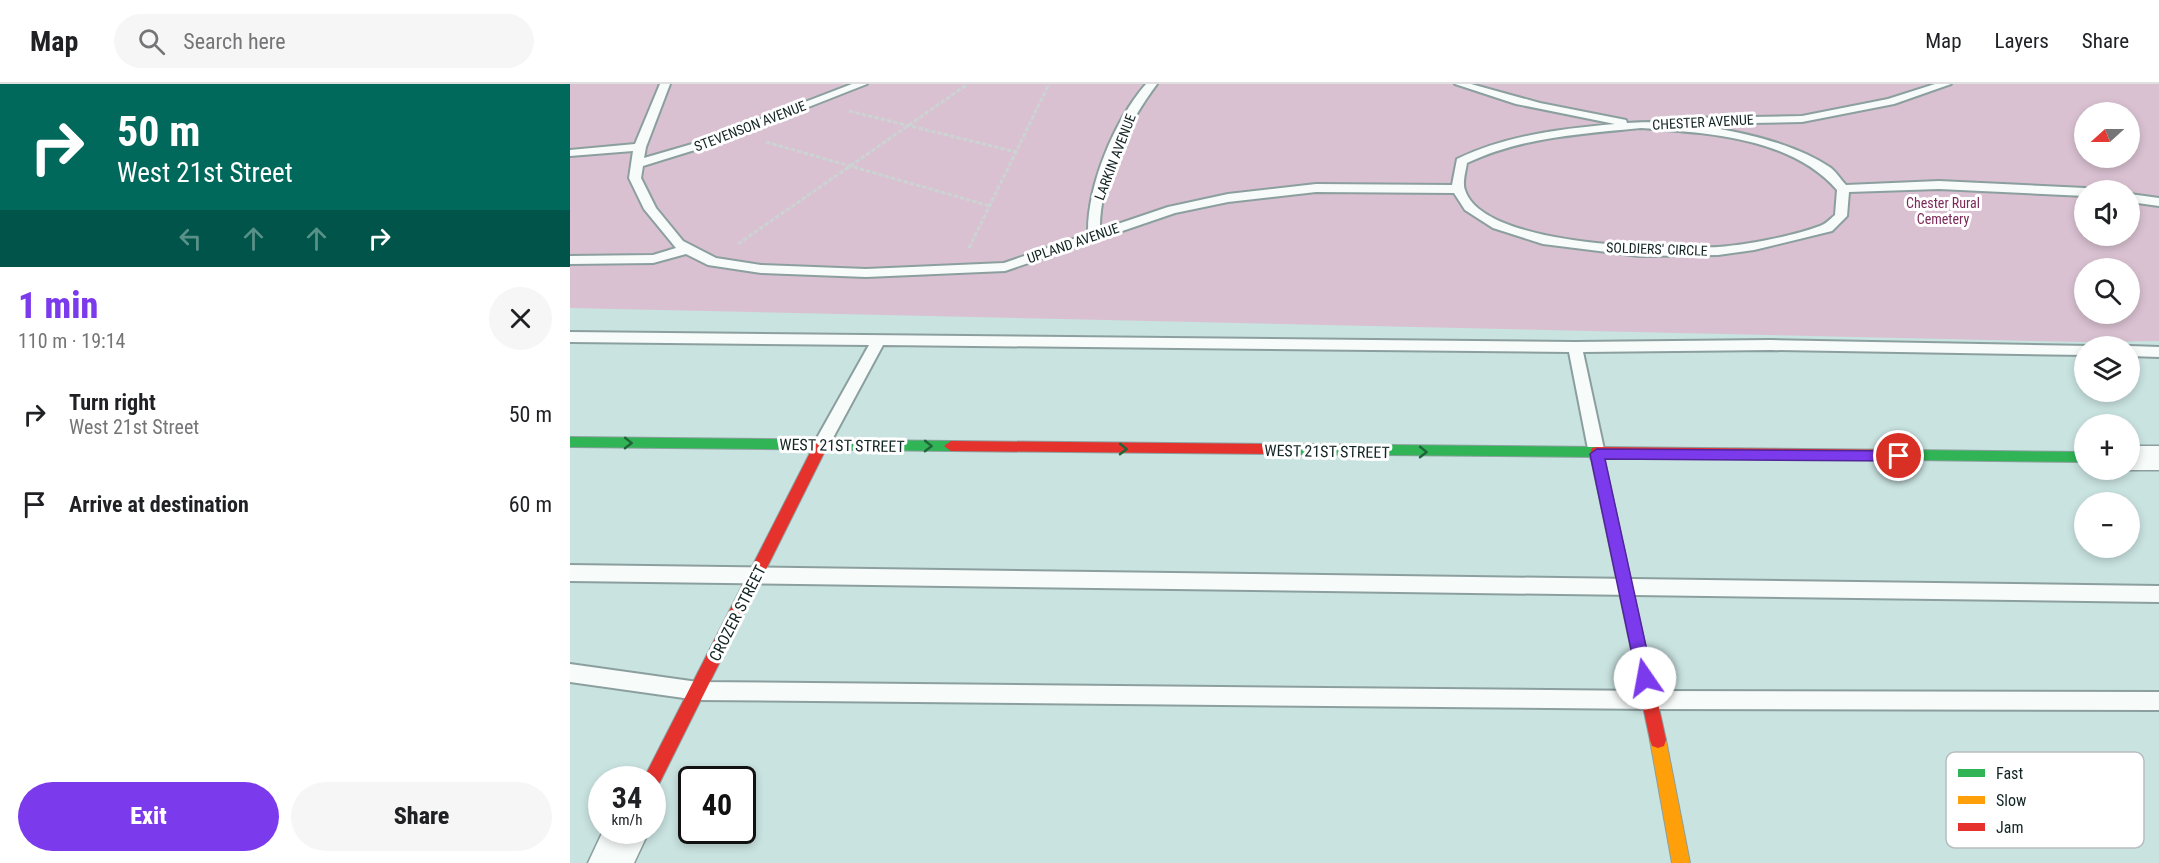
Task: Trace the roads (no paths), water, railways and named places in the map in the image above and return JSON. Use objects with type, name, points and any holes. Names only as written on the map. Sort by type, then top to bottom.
[{"type":"street","name":"WEST 21ST STREET","points":[[570,442],[2074,458]]},
{"type":"street","name":"CROZER STREET","points":[[659,766],[821,445]]},
{"type":"street","points":[[1597,454],[1627,588],[1681,863]]},
{"type":"street","points":[[2140,458],[2159,458]]},
{"type":"street","points":[[610,863],[620,844]]},
{"type":"lane","name":"UPLAND AVENUE","points":[[665,84],[640,147],[635,178],[650,209],[678,244],[713,262],[773,270],[866,273],[1005,267],[1172,210],[1272,192],[1316,188],[1458,189]]},
{"type":"lane","name":"STEVENSON AVENUE","points":[[637,164],[734,133],[862,84]]},
{"type":"lane","name":"LARKIN AVENUE","points":[[1094,236],[1095,209],[1115,152],[1135,105],[1152,84]]},
{"type":"lane","name":"CHESTER AVENUE","points":[[1460,84],[1546,108],[1641,125],[1696,121],[1802,119],[1890,102],[1947,84]]},
{"type":"lane","points":[[1458,189],[1461,161],[1484,148],[1518,140],[1641,125],[1709,131],[1796,154],[1828,173],[1843,189],[1939,185],[2074,191]]},
{"type":"lane","points":[[570,153],[614,152],[640,147]]},
{"type":"lane","name":"SOLDIERS' CIRCLE","points":[[1458,189],[1469,207],[1498,225],[1543,240],[1639,252],[1681,253],[1754,246],[1827,228],[1841,216],[1843,189]]},
{"type":"lane","points":[[2140,199],[2159,202]]},
{"type":"lane","points":[[570,260],[653,259],[688,249]]},
{"type":"lane","points":[[570,337],[1575,347],[1771,345],[2074,350]]},
{"type":"lane","points":[[821,445],[878,341]]},
{"type":"lane","points":[[1575,347],[1597,454]]},
{"type":"lane","points":[[2140,351],[2159,352]]},
{"type":"lane","points":[[570,573],[2159,594]]},
{"type":"lane","points":[[570,673],[698,691],[1650,700],[2159,701]]},
{"type":"park label","name":"Chester Rural Cemetery","points":[[1943,212]]}]
